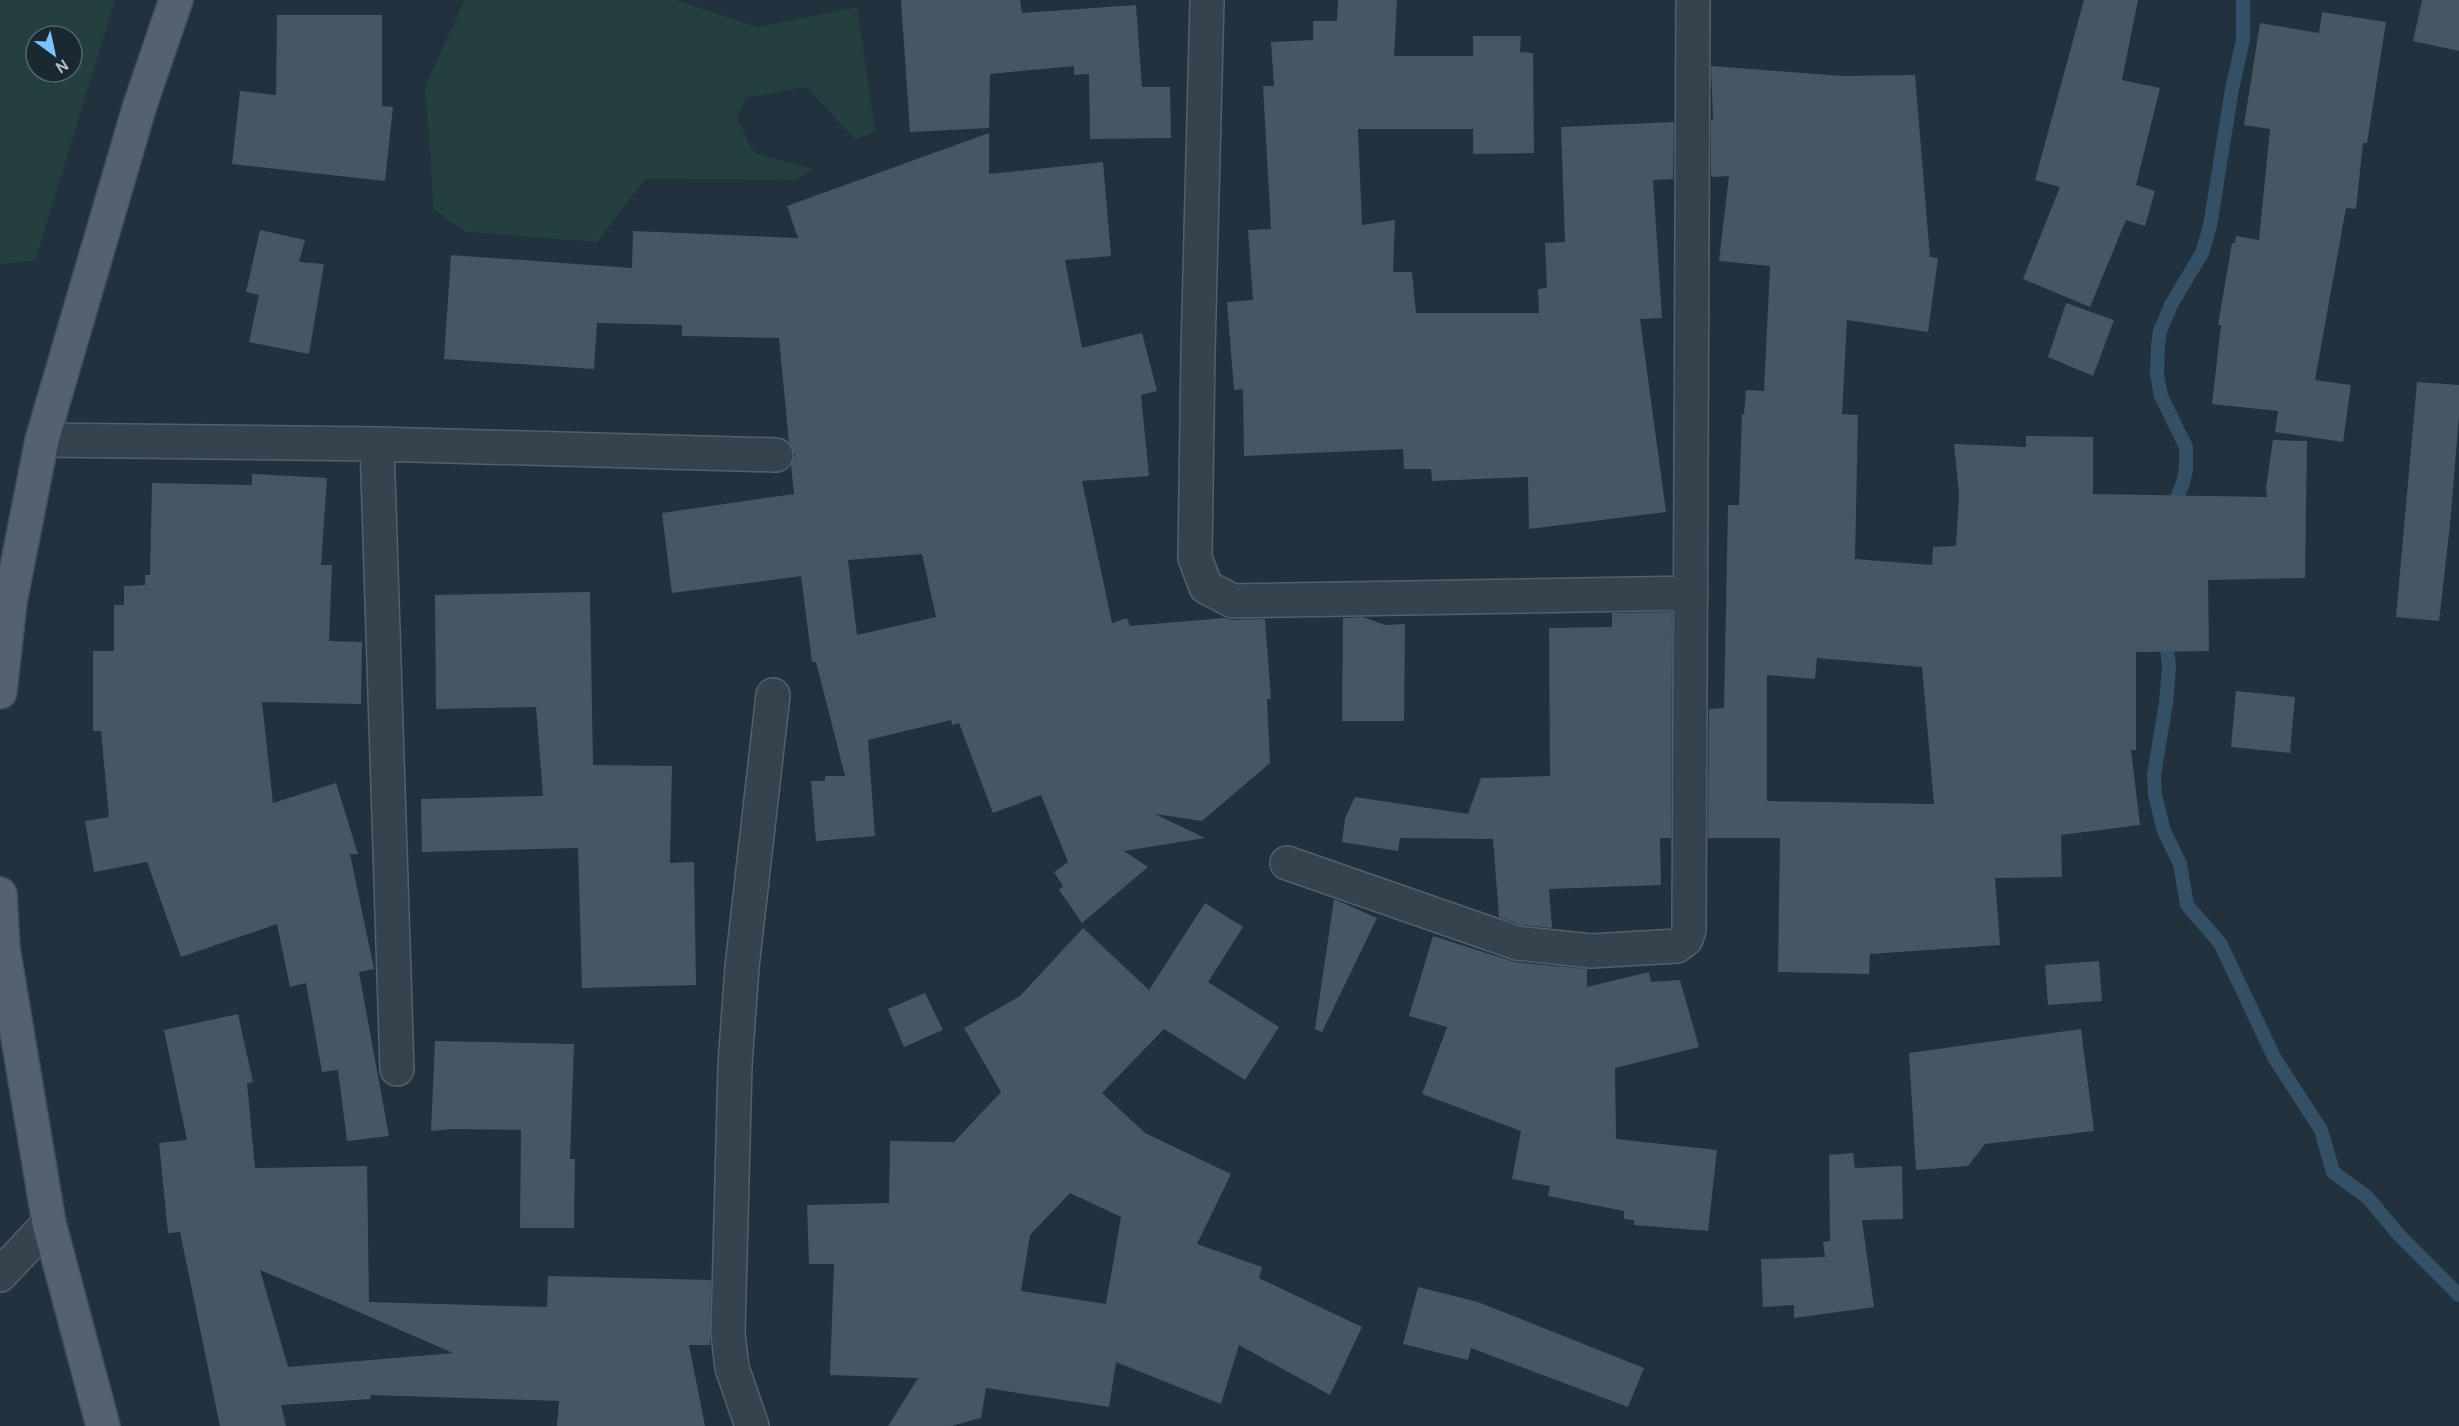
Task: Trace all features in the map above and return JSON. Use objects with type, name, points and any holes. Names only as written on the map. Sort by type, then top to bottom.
[{"type":"main road","points":[[0,692],[10,602],[42,440],[140,105],[176,0]]},
{"type":"main road","points":[[0,894],[3,948],[49,1223],[103,1426]]},
{"type":"street","points":[[1207,0],[1195,558],[1206,586],[1233,601],[1691,593]]},
{"type":"street","points":[[1287,863],[1516,944],[1591,951],[1677,946],[1686,939],[1689,930],[1693,0]]},
{"type":"street","points":[[42,440],[377,444],[776,455]]},
{"type":"street","points":[[377,444],[397,1069]]},
{"type":"street","points":[[752,1426],[732,1368],[728,1334],[735,1065],[742,967],[773,695]]},
{"type":"street","points":[[0,1275],[49,1223]]},
{"type":"green space","points":[[0,0],[115,0],[35,261],[0,264]]},
{"type":"green space","points":[[465,0],[677,0],[758,27],[857,7],[875,131],[856,140],[806,87],[746,98],[737,118],[754,153],[814,169],[795,180],[645,179],[597,242],[466,232],[434,210],[425,86]]},
{"type":"building","points":[[901,0],[1020,0],[1022,13],[1136,5],[1142,87],[1170,87],[1171,138],[1090,139],[1089,74],[1074,75],[1074,66],[990,74],[989,128],[910,132]]},
{"type":"building","points":[[1338,0],[1397,0],[1394,56],[1473,56],[1473,36],[1521,36],[1520,52],[1533,53],[1534,153],[1473,154],[1473,129],[1358,129],[1362,225],[1395,220],[1393,272],[1412,272],[1416,313],[1539,313],[1538,289],[1547,288],[1545,243],[1565,242],[1561,127],[1674,122],[1673,179],[1653,180],[1662,318],[1640,319],[1666,512],[1529,529],[1528,477],[1432,481],[1431,469],[1404,469],[1403,449],[1244,456],[1243,389],[1234,390],[1227,302],[1253,300],[1248,230],[1271,229],[1263,86],[1274,86],[1271,42],[1313,40],[1313,21],[1337,21]]},
{"type":"building","points":[[2084,0],[2138,0],[2122,80],[2160,88],[2136,185],[2155,191],[2145,226],[2126,220],[2090,307],[2023,279],[2060,187],[2035,180]]},
{"type":"building","points":[[2422,0],[2459,0],[2459,51],[2413,41]]},
{"type":"building","points":[[2322,12],[2386,22],[2367,143],[2363,143],[2356,209],[2346,208],[2315,380],[2351,385],[2343,442],[2275,432],[2278,411],[2212,404],[2221,325],[2218,325],[2232,243],[2235,243],[2236,236],[2259,240],[2270,129],[2244,125],[2260,23],[2319,33]]},
{"type":"building","points":[[277,15],[382,15],[382,106],[393,107],[385,181],[232,164],[240,91],[276,95]]},
{"type":"building","points":[[1711,66],[1842,76],[1915,75],[1930,257],[1938,258],[1928,332],[1847,320],[1842,414],[1858,415],[1855,559],[1932,565],[1933,547],[1956,546],[1959,493],[1954,444],[2026,447],[2026,436],[2093,437],[2093,494],[2267,497],[2266,488],[2273,440],[2307,441],[2305,578],[2208,580],[2209,651],[2136,652],[2136,750],[2131,750],[2140,825],[2061,835],[2062,877],[1995,878],[2000,945],[1870,954],[1869,974],[1778,972],[1780,838],[1708,838],[1709,709],[1724,708],[1728,505],[1739,505],[1742,414],[1744,414],[1746,390],[1764,391],[1770,266],[1719,261],[1729,176],[1711,177],[1711,120],[1713,120]],"holes":[[[1817,658],[1922,667],[1934,804],[1767,801],[1767,675],[1815,679]]]},
{"type":"building","points":[[989,133],[989,174],[1103,162],[1111,256],[1065,260],[1082,348],[1142,333],[1157,391],[1141,395],[1149,476],[1082,481],[1112,623],[1127,618],[1130,626],[1224,618],[1265,619],[1271,699],[1267,699],[1270,763],[1202,821],[1155,814],[1205,838],[1124,851],[1148,867],[1082,923],[1059,890],[1063,886],[1054,872],[1068,862],[1041,795],[993,813],[959,723],[952,725],[951,720],[868,740],[875,836],[816,841],[811,781],[825,781],[825,776],[845,776],[816,662],[812,662],[801,576],[672,593],[662,513],[794,494],[791,465],[795,455],[789,443],[779,338],[682,336],[682,325],[597,323],[594,369],[444,359],[451,255],[632,268],[633,231],[798,238],[787,206]],"holes":[[[922,554],[936,617],[857,635],[848,560]]]},
{"type":"building","points":[[260,230],[305,240],[299,262],[324,264],[309,354],[249,342],[259,295],[246,292]]},
{"type":"building","points":[[2066,303],[2114,320],[2093,376],[2048,357]]},
{"type":"building","points":[[2417,382],[2459,385],[2459,416],[2450,525],[2439,621],[2396,617]]},
{"type":"building","points":[[252,474],[327,478],[321,565],[332,565],[329,641],[362,642],[361,704],[262,702],[273,803],[336,783],[358,854],[350,854],[374,969],[359,972],[389,1136],[347,1141],[338,1070],[322,1072],[306,983],[290,987],[277,924],[181,957],[147,862],[94,872],[85,821],[109,817],[101,731],[93,731],[93,651],[114,651],[114,605],[124,605],[124,586],[145,585],[145,575],[150,575],[152,483],[252,485]]},
{"type":"building","points":[[590,592],[593,765],[672,766],[670,863],[694,862],[696,985],[582,988],[578,848],[422,852],[421,799],[543,796],[536,707],[436,709],[435,595]]},
{"type":"building","points":[[1672,612],[1671,838],[1660,838],[1661,885],[1549,889],[1552,928],[1521,925],[1499,917],[1493,839],[1400,838],[1398,851],[1342,842],[1345,818],[1355,797],[1468,814],[1481,778],[1550,776],[1549,628],[1612,627],[1612,613]]},
{"type":"building","points":[[1363,617],[1385,625],[1405,624],[1404,721],[1342,721],[1343,618]]},
{"type":"building","points":[[2236,691],[2295,697],[2290,753],[2231,747]]},
{"type":"building","points":[[1334,899],[1377,918],[1322,1032],[1315,1029]]},
{"type":"building","points":[[1205,903],[1243,927],[1208,982],[1279,1027],[1245,1080],[1164,1029],[1102,1093],[1145,1133],[1231,1174],[1197,1244],[1262,1267],[1259,1278],[1362,1327],[1330,1395],[1239,1345],[1221,1404],[1116,1362],[1109,1407],[986,1388],[981,1418],[951,1426],[888,1426],[918,1378],[830,1375],[834,1264],[809,1264],[807,1205],[889,1203],[890,1141],[954,1142],[1001,1092],[964,1028],[1020,996],[1083,928],[1149,990]],"holes":[[[1070,1193],[1121,1217],[1106,1304],[1021,1291],[1030,1235]]]},
{"type":"building","points":[[1433,936],[1515,962],[1587,969],[1587,987],[1649,972],[1651,982],[1680,980],[1699,1047],[1615,1068],[1616,1139],[1717,1150],[1708,1231],[1634,1225],[1634,1220],[1624,1219],[1624,1211],[1548,1196],[1550,1186],[1512,1179],[1521,1131],[1422,1094],[1447,1027],[1409,1016]]},
{"type":"building","points":[[2099,961],[2102,1001],[2048,1005],[2045,965]]},
{"type":"building","points":[[925,993],[943,1030],[904,1047],[888,1009]]},
{"type":"building","points":[[238,1014],[253,1082],[247,1083],[255,1168],[367,1166],[369,1302],[547,1307],[548,1276],[711,1280],[710,1345],[689,1345],[705,1426],[557,1426],[559,1401],[371,1395],[370,1399],[281,1405],[286,1426],[220,1426],[180,1232],[168,1233],[159,1143],[187,1140],[164,1030]],"holes":[[[260,1270],[453,1353],[288,1367]]]},
{"type":"building","points":[[2081,1029],[2094,1131],[1985,1144],[1968,1166],[1916,1170],[1909,1053]]},
{"type":"building","points":[[435,1041],[574,1044],[570,1159],[575,1159],[574,1228],[520,1228],[521,1130],[431,1131]]},
{"type":"building","points":[[1853,1153],[1855,1168],[1902,1166],[1903,1219],[1862,1220],[1874,1307],[1794,1318],[1794,1305],[1763,1307],[1761,1259],[1825,1257],[1823,1242],[1830,1241],[1829,1155]]},
{"type":"building","points":[[1418,1287],[1478,1302],[1644,1368],[1628,1407],[1471,1348],[1468,1360],[1403,1344]]},
{"type":"waterway","points":[[2172,510],[2183,483],[2186,469],[2186,447],[2161,396],[2157,374],[2158,345],[2160,331],[2171,305],[2202,253],[2210,226],[2232,89],[2243,40],[2243,0]]},
{"type":"waterway","points":[[2165,633],[2169,666],[2166,703],[2154,775],[2155,795],[2164,831],[2180,864],[2187,905],[2220,943],[2275,1059],[2321,1130],[2333,1172],[2367,1197],[2400,1236],[2459,1295]]}]
